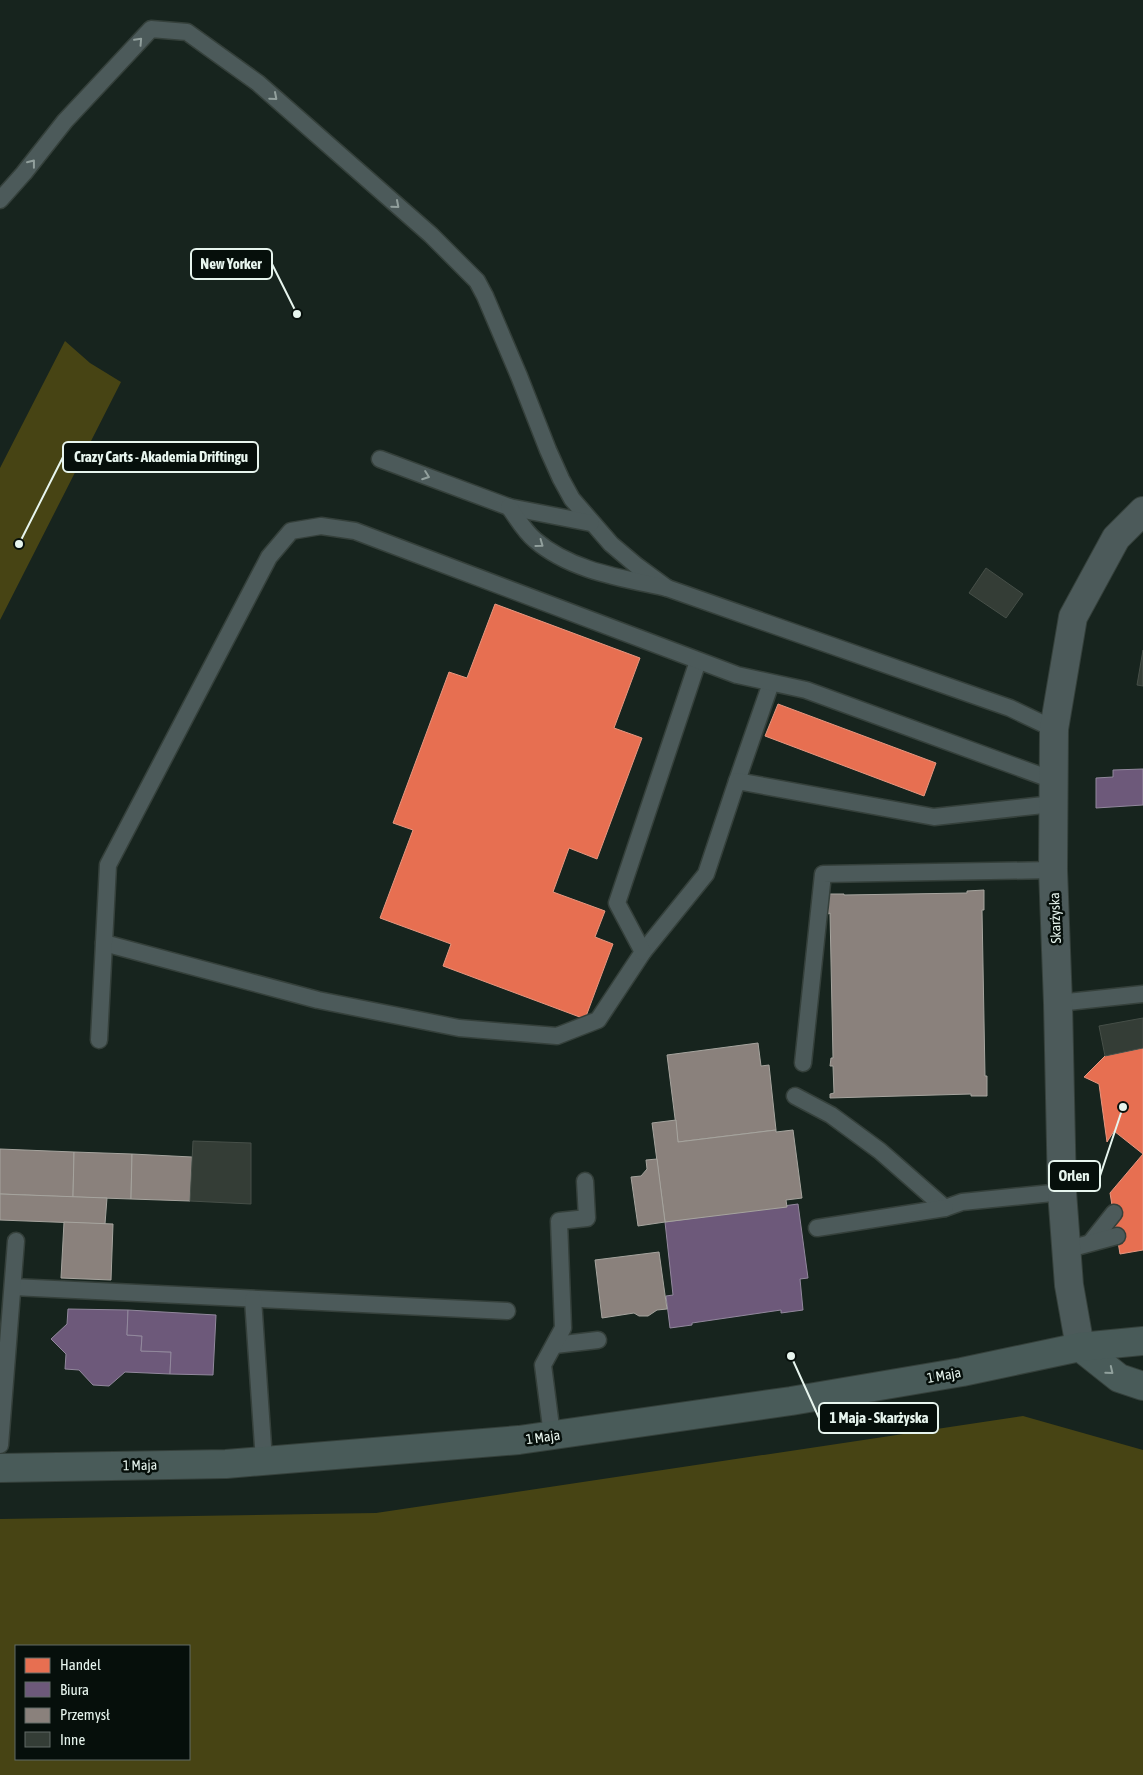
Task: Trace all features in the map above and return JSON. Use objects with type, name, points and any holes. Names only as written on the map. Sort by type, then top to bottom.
[{"type":"main road","name":"1 Maja","points":[[1080,1347],[1143,1323]]},
{"type":"main road","name":"1 Maja","points":[[0,1468],[226,1464],[519,1440],[820,1396],[962,1372],[1080,1347],[1143,1341]]},
{"type":"main road","points":[[1080,1347],[1119,1378],[1143,1386]]},
{"type":"street","name":"Skarżyska","points":[[1080,1347],[1069,1285],[1062,1192],[1053,870],[1054,729],[1073,616],[1116,538],[1143,511]]},
{"type":"lane","points":[[0,200],[24,173],[64,121],[151,29],[187,32],[258,83],[431,235],[476,281],[485,296],[561,479],[572,499],[610,544],[667,588]]},
{"type":"lane","points":[[380,459],[509,507],[591,523]]},
{"type":"lane","points":[[509,507],[533,539],[548,550],[575,564],[609,576],[667,588],[1010,708],[1054,729]]},
{"type":"lane","points":[[99,1040],[108,866],[269,557],[291,531],[321,526],[355,531],[737,675],[806,690],[1053,792]]},
{"type":"lane","points":[[643,952],[617,903],[698,661]]},
{"type":"lane","points":[[104,943],[318,1000],[459,1028],[557,1036],[598,1020],[643,952],[706,874],[771,683]]},
{"type":"lane","points":[[737,781],[934,817],[1053,792]]},
{"type":"lane","points":[[803,1063],[823,874],[1053,870]]},
{"type":"lane","points":[[1058,1003],[1143,994]]},
{"type":"lane","points":[[795,1096],[831,1115],[873,1146],[945,1208]]},
{"type":"lane","points":[[552,1435],[543,1365],[563,1328],[558,1221],[587,1218],[585,1181]]},
{"type":"lane","points":[[817,1228],[945,1208],[962,1202],[1062,1192]]},
{"type":"lane","points":[[1091,1242],[1114,1213]]},
{"type":"lane","points":[[1066,1250],[1117,1236]]},
{"type":"lane","points":[[0,1444],[16,1241]]},
{"type":"lane","points":[[13,1287],[507,1311]]},
{"type":"lane","points":[[253,1299],[264,1461]]},
{"type":"lane","points":[[555,1345],[598,1340]]},
{"type":"shaded area","points":[[65,341],[90,363],[121,382],[0,620],[0,468]]},
{"type":"shaded area","points":[[1023,1416],[1143,1450],[1143,1775],[0,1775],[0,1519],[376,1513]]},
{"type":"building: Handel","points":[[495,604],[640,658],[614,728],[642,738],[597,859],[569,848],[553,892],[605,911],[595,937],[613,944],[585,1019],[443,966],[451,944],[380,918],[413,830],[393,823],[449,672],[467,678]]},
{"type":"building: Handel","points":[[778,704],[936,763],[924,796],[765,736]]},
{"type":"building: Handel","points":[[1143,1048],[1143,1154],[1114,1131],[1107,1142],[1099,1084],[1084,1077],[1105,1056]]},
{"type":"building: Handel","points":[[1143,1154],[1143,1250],[1120,1254],[1110,1193]]},
{"type":"building: Biura","points":[[1143,769],[1143,805],[1096,808],[1096,778],[1113,777],[1113,770]]},
{"type":"building: Biura","points":[[798,1204],[808,1278],[800,1279],[803,1310],[781,1313],[781,1310],[670,1328],[666,1296],[673,1295],[665,1222]]},
{"type":"building: Biura","points":[[68,1309],[128,1310],[127,1335],[142,1336],[141,1351],[171,1352],[170,1374],[125,1372],[109,1386],[93,1385],[79,1370],[65,1369],[66,1354],[51,1339],[67,1324]]},
{"type":"building: Biura","points":[[128,1310],[216,1315],[213,1375],[170,1374],[171,1352],[141,1351],[142,1336],[127,1335]]},
{"type":"building: Przemysł","points":[[984,890],[984,910],[982,910],[987,1096],[971,1096],[971,1094],[830,1098],[830,1094],[834,1093],[833,1066],[830,1066],[831,1058],[833,1058],[828,894],[967,893],[967,891]]},
{"type":"building: Przemysł","points":[[758,1043],[761,1066],[769,1065],[776,1130],[678,1142],[667,1055]]},
{"type":"building: Przemysł","points":[[676,1120],[678,1142],[776,1130],[776,1132],[793,1130],[802,1198],[786,1200],[787,1207],[665,1222],[652,1123]]},
{"type":"building: Przemysł","points":[[0,1149],[74,1152],[73,1197],[0,1194]]},
{"type":"building: Przemysł","points":[[74,1152],[132,1154],[131,1199],[73,1197]]},
{"type":"building: Przemysł","points":[[132,1154],[192,1157],[190,1201],[131,1199]]},
{"type":"building: Przemysł","points":[[657,1159],[665,1222],[638,1226],[631,1177],[641,1176],[647,1169],[646,1160]]},
{"type":"building: Przemysł","points":[[0,1194],[107,1198],[105,1224],[0,1220]]},
{"type":"building: Przemysł","points":[[64,1222],[113,1224],[111,1280],[61,1278]]},
{"type":"building: Przemysł","points":[[659,1252],[667,1309],[657,1310],[648,1316],[639,1316],[634,1313],[602,1318],[595,1260]]},
{"type":"building: Inne","points":[[986,568],[1023,594],[1006,618],[969,593]]},
{"type":"building: Inne","points":[[1143,650],[1143,686],[1137,685]]},
{"type":"building: Inne","points":[[1143,1018],[1143,1048],[1105,1056],[1099,1026]]},
{"type":"building: Inne","points":[[193,1141],[251,1143],[251,1204],[190,1201]]},
{"type":"place","name":"New Yorker","points":[[297,314]]},
{"type":"place","name":"Crazy Carts - Akademia Driftingu","points":[[19,544]]},
{"type":"place","name":"Orlen","points":[[1123,1107]]},
{"type":"place","name":"1 Maja - Skarżyska","points":[[791,1356]]}]
